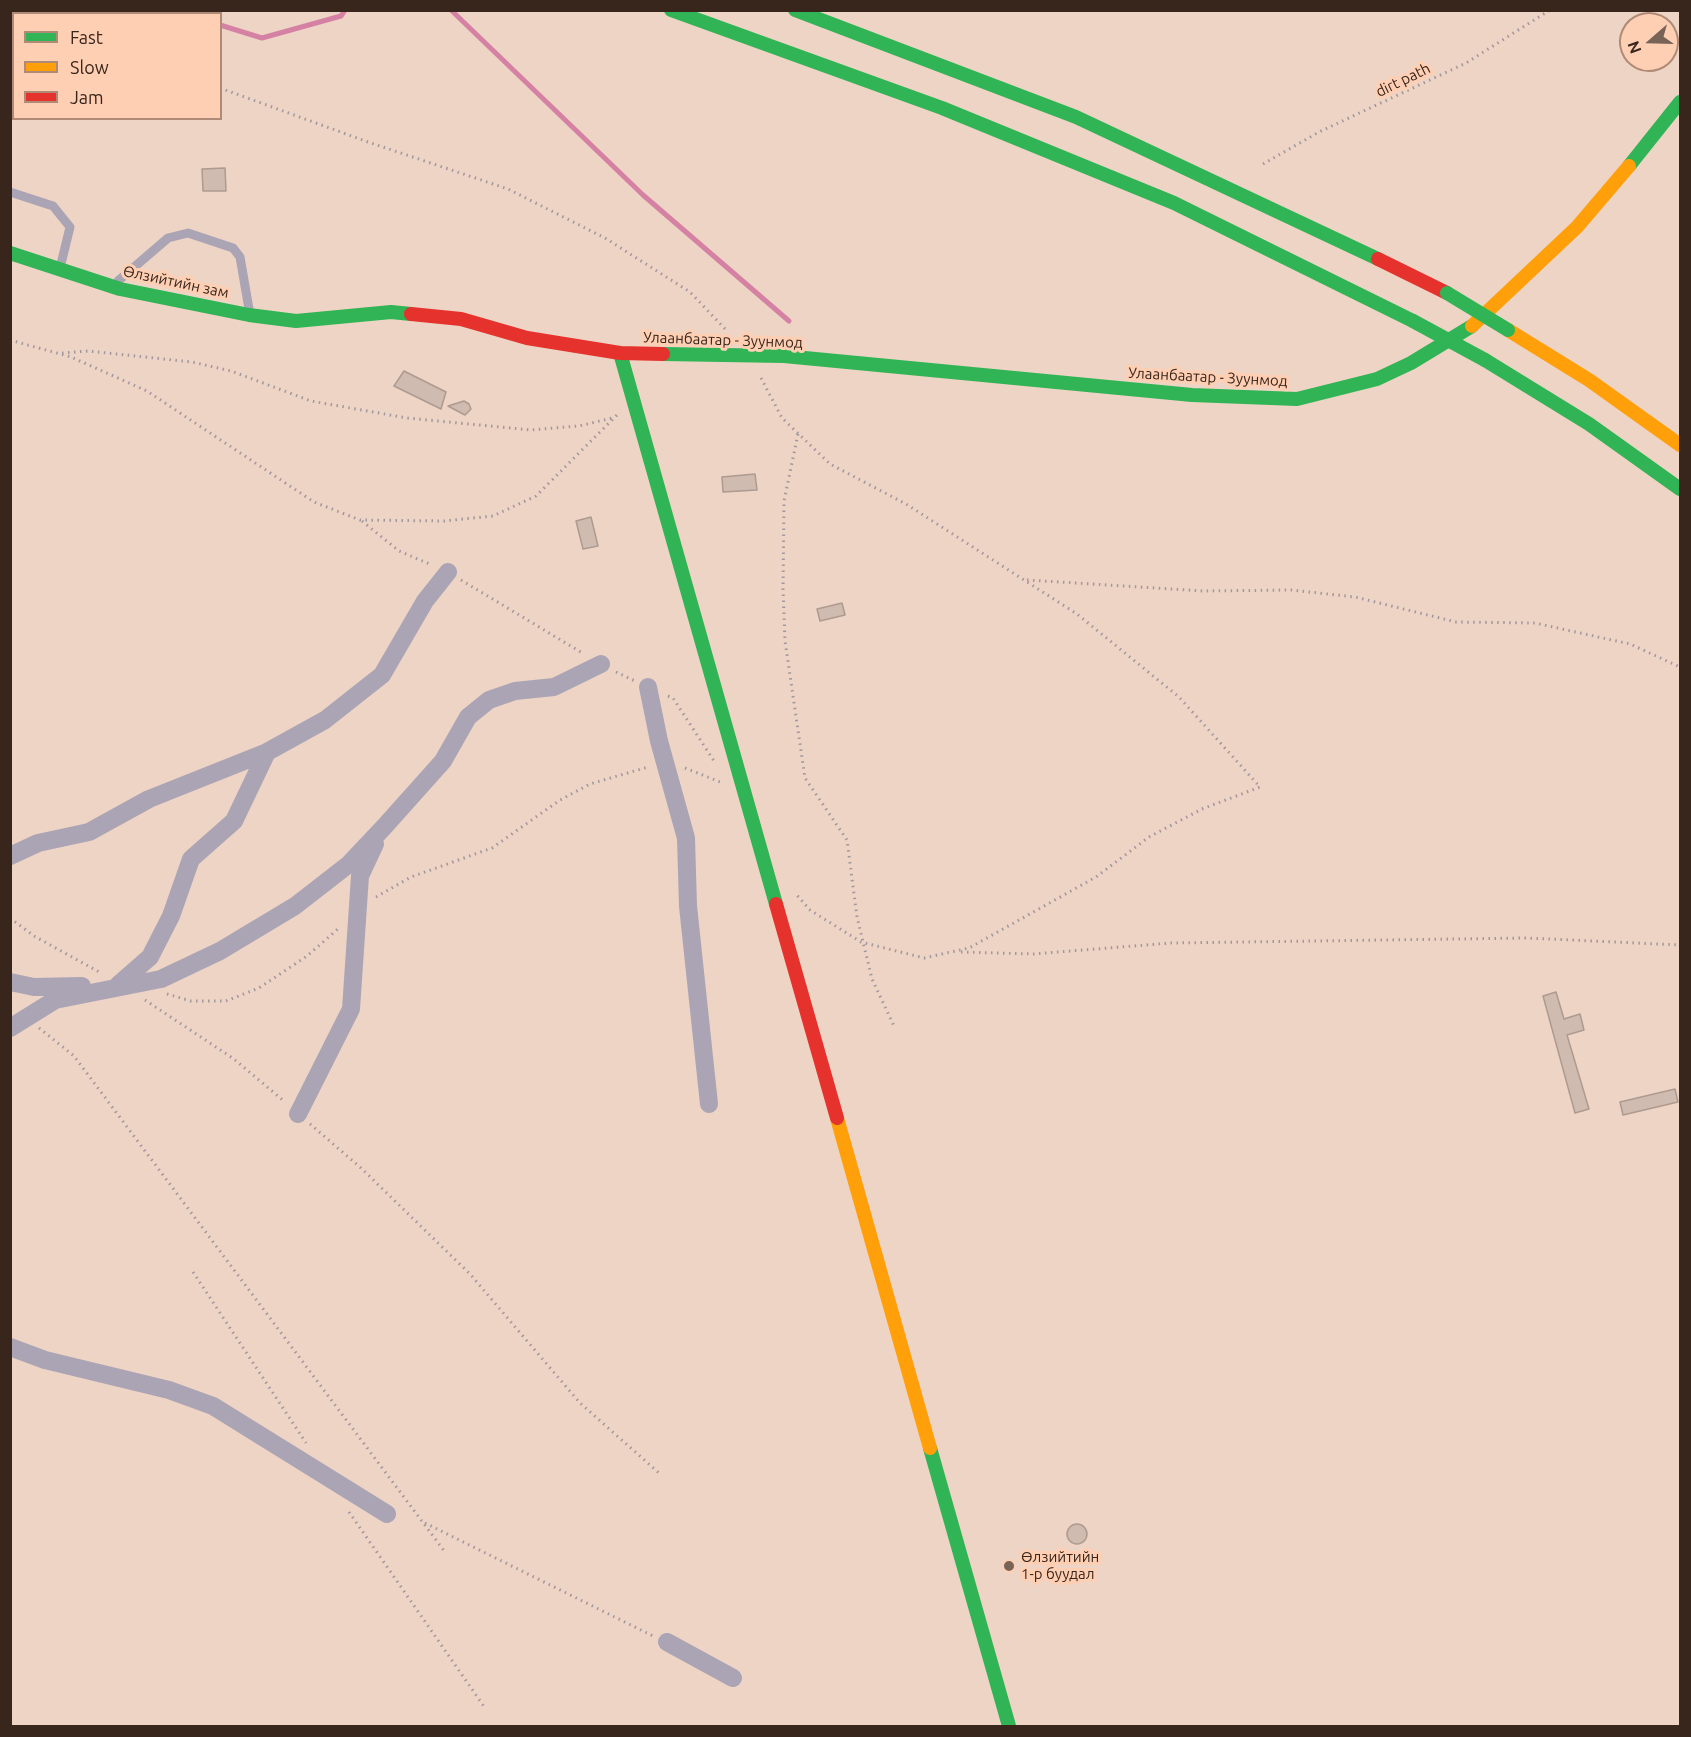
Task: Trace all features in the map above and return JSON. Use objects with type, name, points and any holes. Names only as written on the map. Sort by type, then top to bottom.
[{"type":"main road","points":[[671,10],[942,108],[1162,199],[1413,321],[1485,360],[1589,424],[1680,489]]},
{"type":"main road","points":[[795,10],[1076,117],[1304,222],[1448,293],[1589,380],[1680,445]]},
{"type":"main road","name":"Улаанбаатар - Зуунмод","points":[[620,353],[750,354],[1252,399],[1297,399],[1335,392],[1377,379],[1411,363],[1476,324],[1577,226],[1644,150],[1680,102]]},
{"type":"main road","name":"Өлзийтийн зам","points":[[10,253],[112,286],[249,315],[296,321],[338,319],[391,312],[461,319],[527,338],[620,353]]},
{"type":"main road","name":"Өлзийтийн зам","points":[[338,319],[370,327]]},
{"type":"main road","name":"Өлзийтийн зам","points":[[483,339],[527,338]]},
{"type":"main road","points":[[620,353],[1008,1726]]},
{"type":"street","points":[[10,856],[38,843],[89,832],[149,799],[267,752],[325,720],[382,675],[425,601],[448,572]]},
{"type":"street","points":[[10,1028],[55,1000],[121,985],[161,979],[230,945],[295,906],[349,864],[384,827],[443,761],[468,717],[482,706],[515,691],[554,687],[601,664]]},
{"type":"street","points":[[648,687],[659,741],[686,838],[688,906],[709,1104]]},
{"type":"street","points":[[10,982],[34,987],[121,985],[150,957],[171,916],[191,859],[234,820],[267,752]]},
{"type":"street","points":[[298,1114],[351,1009],[360,876],[384,827]]},
{"type":"street","points":[[10,1347],[45,1360],[169,1390],[213,1406],[387,1514]]},
{"type":"street","points":[[667,1642],[733,1678]]},
{"type":"lane","points":[[10,192],[53,206],[70,227],[60,269]]},
{"type":"lane","points":[[112,286],[168,238],[188,233],[233,248],[240,257],[249,315]]},
{"type":"path","name":"dirt path","points":[[1263,164],[1319,132],[1466,63],[1550,10]]},
{"type":"path","points":[[222,89],[368,142],[508,189],[605,238],[690,292],[750,354],[782,418],[830,464],[906,504],[1077,614],[1179,697],[1260,787],[1202,809],[1149,837],[1096,877],[969,948],[953,952],[924,958],[861,942],[810,910],[795,892]]},
{"type":"path","points":[[10,340],[57,353],[147,391],[314,502],[360,520],[444,521],[493,516],[536,496],[614,418],[635,405]]},
{"type":"path","points":[[57,353],[88,351],[192,362],[231,371],[311,401],[407,418],[531,430],[579,426],[614,418]]},
{"type":"path","points":[[798,434],[784,501],[783,588],[785,641],[805,778],[847,840],[857,917],[872,979],[894,1026]]},
{"type":"path","points":[[1025,580],[1203,591],[1291,590],[1355,597],[1456,621],[1535,623],[1630,644],[1680,667]]},
{"type":"path","points":[[162,993],[191,1001],[225,1000],[259,988],[307,956],[380,894],[411,877],[492,848],[560,800],[590,784],[650,766]]},
{"type":"path","points":[[678,767],[688,768],[730,786]]},
{"type":"path","points":[[10,918],[34,936],[121,985],[234,1059],[361,1168],[470,1274],[579,1403],[659,1473]]},
{"type":"path","points":[[953,952],[1033,954],[1171,943],[1527,938],[1680,945]]},
{"type":"path","points":[[26,1017],[74,1056],[445,1552]]},
{"type":"path","points":[[423,1522],[667,1642]]},
{"type":"building","points":[[225,168],[226,191],[203,191],[202,169]]},
{"type":"building","points":[[404,371],[446,392],[441,409],[394,386]]},
{"type":"building","points":[[464,401],[471,409],[465,415],[448,406]]},
{"type":"building","points":[[755,474],[757,490],[723,492],[722,477]]},
{"type":"building","points":[[591,517],[598,546],[583,549],[576,521]]},
{"type":"building","points":[[842,603],[845,615],[820,621],[817,609]]},
{"type":"building","points":[[1556,992],[1564,1019],[1580,1014],[1584,1030],[1567,1035],[1589,1109],[1575,1113],[1543,996]]},
{"type":"building","points":[[1675,1089],[1678,1102],[1623,1115],[1620,1102]]},
{"type":"building","points":[[1073,1524],[1081,1524],[1087,1530],[1087,1538],[1081,1544],[1073,1544],[1067,1538],[1067,1530]]},
{"type":"waterway","points":[[179,10],[184,12]]},
{"type":"waterway","points":[[222,26],[262,38],[341,16],[345,10]]},
{"type":"waterway","points":[[451,10],[643,195],[789,321]]},
{"type":"traffic: fast","points":[[671,10],[942,108],[1174,203],[1413,321]]},
{"type":"traffic: fast","points":[[795,10],[1076,117],[1378,259]]},
{"type":"traffic: fast","points":[[1629,166],[1680,102]]},
{"type":"traffic: fast","points":[[10,253],[120,289],[249,315],[296,321],[391,312],[411,314]]},
{"type":"traffic: fast","points":[[1447,293],[1508,330]]},
{"type":"traffic: fast","points":[[1413,321],[1485,360]]},
{"type":"traffic: fast","points":[[663,354],[784,356],[1192,395],[1297,399],[1377,379],[1411,363],[1472,326]]},
{"type":"traffic: fast","points":[[620,353],[776,904]]},
{"type":"traffic: fast","points":[[1485,360],[1589,424],[1680,489]]},
{"type":"traffic: fast","points":[[930,1448],[1009,1726]]},
{"type":"traffic: slow","points":[[1472,326],[1577,227],[1629,166]]},
{"type":"traffic: slow","points":[[1508,330],[1589,380],[1680,445]]},
{"type":"traffic: slow","points":[[837,1118],[930,1448]]},
{"type":"traffic: jam","points":[[1378,259],[1447,293]]},
{"type":"traffic: jam","points":[[411,314],[461,319],[527,338],[620,353],[663,354]]},
{"type":"traffic: jam","points":[[776,904],[837,1118]]},
{"type":"place","name":"Өлзийтийн 1-р буудал","points":[[1009,1566]]}]
